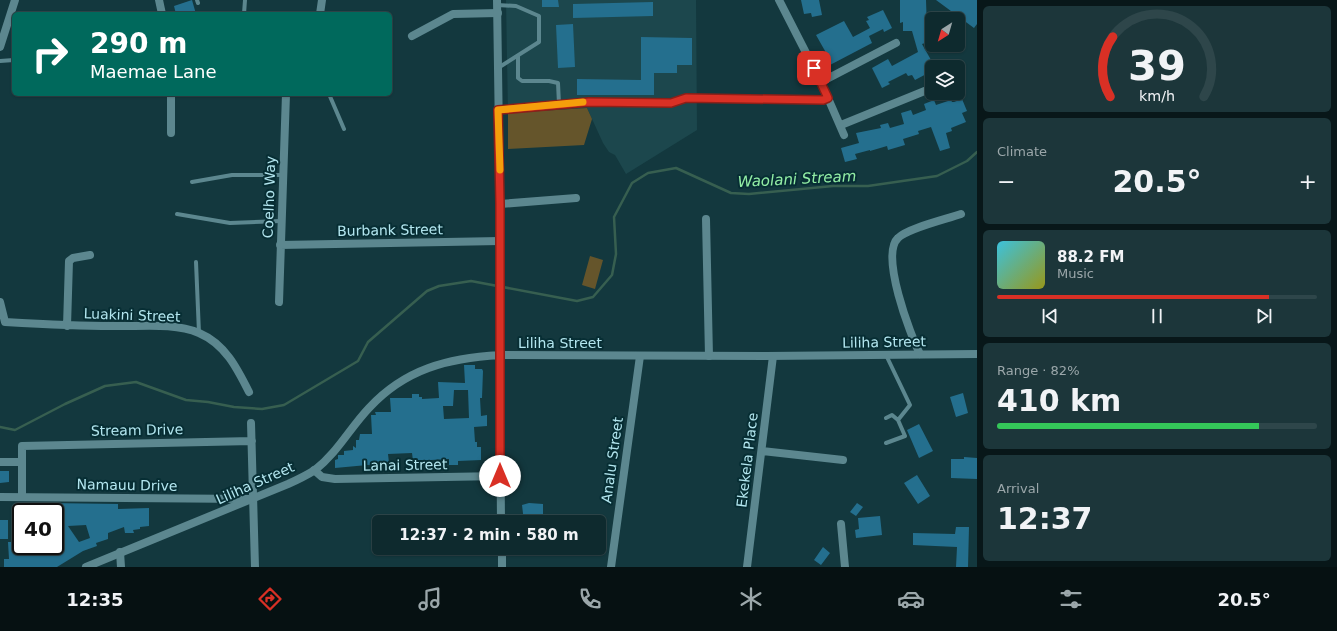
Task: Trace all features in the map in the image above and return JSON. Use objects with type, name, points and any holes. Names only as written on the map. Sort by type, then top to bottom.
[{"type":"street","points":[[0,47],[15,0]]},
{"type":"street","points":[[159,0],[162,12]]},
{"type":"street","points":[[320,12],[322,0]]},
{"type":"street","points":[[779,0],[821,82],[841,125],[844,135]]},
{"type":"street","points":[[412,36],[453,14],[497,6],[500,204],[499,283],[501,515]]},
{"type":"street","points":[[821,82],[896,43]]},
{"type":"street","points":[[841,125],[925,91]]},
{"type":"street","points":[[171,96],[171,134]]},
{"type":"street","name":"Coelho Way","points":[[279,302],[286,96]]},
{"type":"street","points":[[498,110],[589,102],[671,103],[686,98],[823,100],[828,98]]},
{"type":"street","points":[[500,204],[576,198]]},
{"type":"street","points":[[920,354],[914,343],[896,284],[893,263],[893,245],[902,235],[961,214]]},
{"type":"street","points":[[706,219],[709,356]]},
{"type":"street","name":"Burbank Street","points":[[280,246],[500,241]]},
{"type":"street","points":[[67,326],[69,262],[73,258],[90,255]]},
{"type":"street","name":"Luakini Street","points":[[0,302],[5,322],[67,326],[164,327],[199,333],[222,348],[233,361],[249,392]]},
{"type":"street","name":"Liliha Street","points":[[86,567],[253,499],[288,484],[314,470],[339,446],[369,407],[388,390],[403,380],[439,363],[470,357],[500,355],[772,356],[920,354],[977,356]]},
{"type":"street","name":"Analu Street","points":[[610,567],[640,356]]},
{"type":"street","name":"Ekekela Place","points":[[747,567],[762,451],[772,356]]},
{"type":"street","points":[[251,422],[255,567]]},
{"type":"street","name":"Stream Drive","points":[[22,462],[22,446],[252,441]]},
{"type":"street","points":[[762,451],[843,460]]},
{"type":"street","points":[[0,462],[22,462],[22,496]]},
{"type":"street","name":"Lanai Street","points":[[314,470],[322,478],[335,479],[500,476]]},
{"type":"street","name":"Namauu Drive","points":[[0,497],[253,499]]},
{"type":"street","points":[[841,524],[845,567]]},
{"type":"street","points":[[120,552],[121,567]]},
{"type":"street","points":[[502,555],[502,567]]},
{"type":"lane","points":[[244,12],[245,0]]},
{"type":"lane","points":[[497,6],[516,6],[539,16],[539,42],[498,68]]},
{"type":"lane","points":[[518,56],[518,78],[522,81],[550,81],[558,83],[559,104]]},
{"type":"lane","points":[[0,61],[12,60]]},
{"type":"lane","points":[[330,96],[344,129]]},
{"type":"lane","points":[[192,182],[232,175],[283,175]]},
{"type":"lane","points":[[178,214],[230,223],[281,221]]},
{"type":"lane","points":[[196,262],[199,333]]},
{"type":"lane","points":[[886,355],[910,405],[898,420]]},
{"type":"lane","points":[[886,418],[892,415],[898,420],[905,436],[886,443]]},
{"type":"shaded area","points":[[506,0],[696,0],[697,130],[626,174],[615,155],[609,152],[603,143],[587,108],[508,113]]},
{"type":"shaded area","points":[[587,108],[592,119],[584,145],[508,149],[508,113]]},
{"type":"shaded area","points":[[590,256],[603,260],[595,289],[582,285]]},
{"type":"building","points":[[192,0],[195,12],[176,12],[174,6]]},
{"type":"building","points":[[542,0],[558,0],[559,7],[542,7]]},
{"type":"building","points":[[801,0],[819,0],[822,15],[812,17],[811,13],[804,14]]},
{"type":"building","points":[[900,0],[926,0],[925,43],[922,44],[925,52],[931,60],[925,60],[925,75],[915,80],[912,75],[908,76],[906,73],[888,82],[890,84],[882,88],[872,68],[888,59],[892,66],[918,52],[912,31],[903,31],[903,22],[900,23]]},
{"type":"building","points":[[936,0],[977,0],[977,24],[974,28],[965,21],[965,12],[952,12]]},
{"type":"building","points":[[653,2],[653,16],[573,18],[573,4]]},
{"type":"building","points":[[883,10],[892,28],[884,32],[883,29],[869,36],[872,43],[830,65],[826,59],[829,58],[816,35],[844,21],[853,37],[870,28],[866,21],[869,20],[867,17]]},
{"type":"building","points":[[573,24],[575,67],[558,68],[556,25]]},
{"type":"building","points":[[641,37],[692,38],[692,65],[677,65],[677,73],[654,73],[654,95],[577,95],[577,79],[641,80]]},
{"type":"building","points":[[934,100],[936,105],[951,100],[954,102],[962,100],[967,111],[962,113],[966,122],[951,128],[952,131],[946,133],[950,148],[940,151],[931,127],[918,131],[919,134],[903,139],[905,145],[888,150],[887,146],[855,154],[857,159],[845,162],[841,148],[859,143],[856,133],[881,128],[880,125],[888,123],[890,128],[904,124],[901,113],[911,110],[913,115],[926,110],[924,104]]},
{"type":"building","points":[[464,365],[475,365],[475,369],[482,369],[482,398],[480,398],[481,416],[487,415],[487,426],[474,427],[475,442],[477,442],[477,447],[481,447],[481,460],[458,461],[458,465],[449,465],[449,459],[413,461],[412,453],[388,454],[389,463],[335,468],[335,460],[338,459],[338,455],[344,455],[344,451],[353,450],[353,446],[356,448],[356,440],[359,440],[360,434],[372,434],[371,415],[376,415],[375,412],[391,412],[390,398],[412,398],[412,394],[419,394],[419,397],[422,397],[422,399],[439,398],[438,382],[465,383]],"holes":[[[454,390],[468,390],[469,418],[444,419],[443,406],[453,406]]]},
{"type":"building","points":[[963,393],[968,413],[956,417],[950,397]]},
{"type":"building","points":[[919,424],[933,451],[919,458],[907,430]]},
{"type":"building","points":[[964,457],[977,458],[977,479],[951,478],[951,459],[964,459]]},
{"type":"building","points":[[0,471],[9,471],[9,482],[0,483]]},
{"type":"building","points":[[917,475],[930,496],[918,504],[904,483]]},
{"type":"building","points":[[64,503],[118,504],[118,509],[149,508],[149,526],[140,527],[140,529],[133,530],[134,533],[125,533],[124,527],[108,533],[108,539],[96,543],[97,546],[83,551],[57,567],[4,567],[4,559],[9,559],[8,542],[12,542],[12,555],[64,555]],"holes":[[[86,525],[90,538],[79,542],[68,526]]]},
{"type":"building","points":[[529,503],[543,504],[543,515],[523,515],[522,505]]},
{"type":"building","points":[[857,503],[863,507],[856,516],[850,512]]},
{"type":"building","points":[[880,516],[882,535],[856,538],[855,530],[859,529],[858,518]]},
{"type":"building","points":[[0,520],[8,520],[8,539],[0,539]]},
{"type":"building","points":[[956,527],[969,527],[968,567],[956,567],[957,547],[913,545],[913,533],[955,534]]},
{"type":"building","points":[[823,547],[830,553],[821,565],[814,560]]},
{"type":"waterway","name":"Waolani Stream","points":[[0,427],[15,430],[65,404],[105,386],[136,382],[186,400],[234,407],[262,409],[284,405],[358,361],[368,342],[427,291],[439,286],[471,281],[577,301],[593,297],[612,275],[616,254],[614,217],[632,183],[648,173],[676,168],[731,193],[749,194],[833,186],[868,186],[937,176],[967,161],[977,152]]},
{"type":"slow traffic","points":[[500,170],[498,110],[583,102]]},
{"type":"route","points":[[500,476],[500,204],[498,110],[589,102],[671,103],[686,98],[823,100],[828,98],[814,68]]}]
